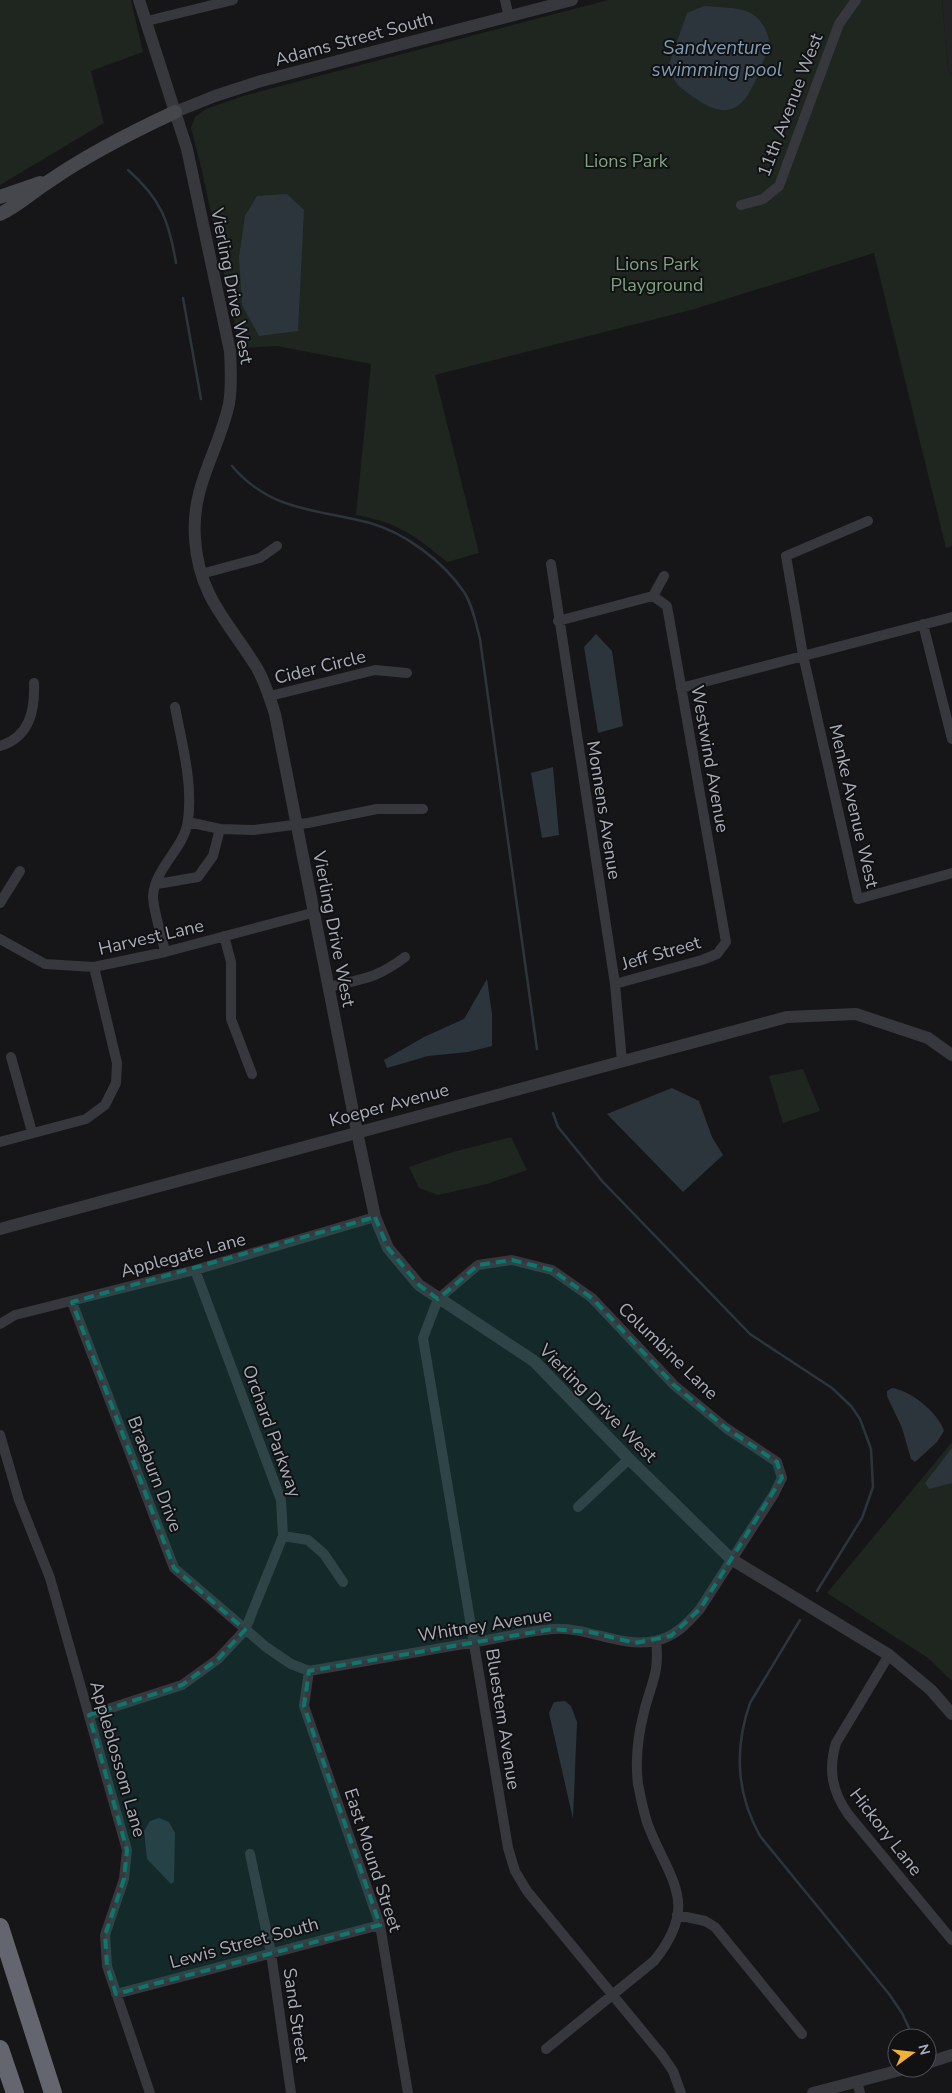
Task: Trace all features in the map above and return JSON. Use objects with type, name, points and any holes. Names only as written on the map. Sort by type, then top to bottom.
[{"type":"highway","points":[[0,1927],[53,2093]]},
{"type":"highway","points":[[0,2049],[15,2093]]},
{"type":"main road","points":[[0,214],[17,205],[50,180],[121,138],[175,112]]},
{"type":"main road","points":[[0,197],[50,180]]},
{"type":"street","name":"Vierling Drive West","points":[[139,0],[175,112],[193,176],[227,336],[231,368],[231,390],[226,416],[203,476],[196,503],[195,539],[201,574],[220,615],[258,669],[270,696],[277,723],[312,913],[375,1218],[388,1248],[419,1285],[534,1361],[628,1459],[732,1559],[889,1655],[931,1690],[952,1714]]},
{"type":"street","points":[[146,21],[232,0]]},
{"type":"street","points":[[505,0],[510,17]]},
{"type":"street","name":"Adams Street South","points":[[175,112],[261,81],[572,0]]},
{"type":"street","name":"11th Avenue West","points":[[741,205],[763,199],[779,186],[839,24],[856,0]]},
{"type":"street","points":[[803,655],[786,556],[868,521]]},
{"type":"street","points":[[201,574],[260,558],[277,546]]},
{"type":"street","name":"Monnens Avenue","points":[[551,564],[558,621],[615,984],[622,1061]]},
{"type":"street","points":[[558,621],[652,596],[664,576]]},
{"type":"street","name":"Westwind Avenue","points":[[652,596],[667,606],[726,942],[716,954]]},
{"type":"street","points":[[681,688],[952,617]]},
{"type":"street","points":[[924,624],[952,739]]},
{"type":"street","name":"Menke Avenue West","points":[[803,655],[858,899],[952,873]]},
{"type":"street","name":"Cider Circle","points":[[270,696],[374,670],[407,673]]},
{"type":"street","points":[[0,746],[8,744],[25,731],[35,706],[34,683]]},
{"type":"street","points":[[166,952],[153,896],[159,875],[188,822],[189,781],[175,707]]},
{"type":"street","points":[[188,822],[220,829],[254,830],[377,809],[423,809]]},
{"type":"street","points":[[157,884],[198,877],[214,856],[220,829]]},
{"type":"street","points":[[0,903],[20,871]]},
{"type":"street","name":"Harvest Lane","points":[[0,939],[44,964],[94,967],[166,952],[312,913]]},
{"type":"street","points":[[224,936],[231,962],[231,1020],[252,1074]]},
{"type":"street","name":"Jeff Street","points":[[615,984],[716,954]]},
{"type":"street","points":[[328,988],[375,977],[405,957]]},
{"type":"street","points":[[0,1142],[86,1119],[105,1105],[116,1083],[116,1063],[94,967]]},
{"type":"street","name":"Koeper Avenue","points":[[0,1229],[787,1017],[856,1014],[928,1038],[952,1055]]},
{"type":"street","points":[[11,1057],[32,1132]]},
{"type":"street","name":"Applegate Lane","points":[[0,1324],[15,1315],[195,1270],[375,1218]]},
{"type":"street","name":"Columbine Lane","points":[[438,1298],[478,1265],[512,1260],[552,1270],[592,1298],[674,1385],[726,1428],[777,1462],[782,1478],[732,1559]]},
{"type":"street","name":"Orchard Parkway","points":[[89,1715],[182,1685],[218,1659],[245,1630],[283,1536],[281,1500],[195,1270]]},
{"type":"street","name":"Bluestem Avenue","points":[[438,1298],[423,1338],[508,1848],[515,1870],[541,1908],[662,2055],[673,2071],[682,2093]]},
{"type":"street","name":"Braeburn Drive","points":[[72,1302],[174,1568],[245,1630]]},
{"type":"street","name":"Appleblossom Lane","points":[[0,1436],[19,1500],[50,1578],[127,1850],[124,1879],[105,1934],[107,1966],[150,2093]]},
{"type":"street","points":[[578,1506],[628,1459]]},
{"type":"street","points":[[283,1536],[308,1540],[324,1554],[343,1582]]},
{"type":"street","name":"Whitney Avenue","points":[[309,1671],[552,1629],[570,1629],[635,1643],[656,1641],[671,1636],[686,1625],[700,1609],[732,1559]]},
{"type":"street","points":[[245,1630],[291,1664],[309,1671]]},
{"type":"street","points":[[546,2049],[654,1961],[665,1948],[677,1915],[678,1896],[674,1879],[648,1825],[642,1805],[637,1767],[639,1735],[657,1672],[656,1641]]},
{"type":"street","name":"Hickory Lane","points":[[889,1655],[836,1743],[832,1756],[834,1786],[837,1798],[848,1814],[952,1940]]},
{"type":"street","name":"East Mound Street","points":[[309,1671],[304,1706],[380,1925],[408,2093]]},
{"type":"street","name":"Sand Street","points":[[250,1854],[271,1952],[290,2093]]},
{"type":"street","points":[[677,1915],[705,1921],[715,1928],[802,2034]]},
{"type":"street","name":"Lewis Street South","points":[[116,1994],[380,1925]]},
{"type":"street","points":[[937,2060],[952,2057]]},
{"type":"street","points":[[813,2093],[858,2087],[887,2076]]},
{"type":"highlighted area","points":[[375,1217],[388,1248],[419,1285],[438,1299],[478,1265],[512,1260],[552,1270],[592,1298],[674,1385],[726,1428],[777,1462],[782,1478],[700,1609],[671,1636],[635,1643],[590,1632],[552,1629],[309,1671],[304,1706],[380,1925],[116,1994],[107,1966],[105,1935],[124,1879],[127,1850],[89,1715],[182,1685],[218,1659],[245,1630],[174,1568],[72,1302]]},
{"type":"shaded area","points":[[942,0],[952,0],[952,75],[948,70]]},
{"type":"green space","points":[[0,0],[131,0],[143,52],[91,71],[104,123],[0,185]]},
{"type":"green space","name":"Lions Park","points":[[608,0],[942,0],[948,70],[952,75],[952,546],[946,548],[874,253],[691,310],[435,375],[479,553],[447,562],[405,531],[384,522],[356,515],[371,364],[277,346],[240,348],[191,128],[195,117],[206,109],[243,96]]},
{"type":"green space","points":[[803,1069],[820,1111],[783,1123],[769,1076]]},
{"type":"green space","points":[[511,1137],[527,1170],[487,1184],[438,1195],[419,1188],[409,1167],[453,1152]]},
{"type":"green space","points":[[952,1442],[952,1681],[928,1658],[827,1593]]},
{"type":"water","name":"Sandventure swimming pool","points":[[704,6],[725,7],[750,12],[760,20],[768,36],[767,53],[750,91],[738,106],[730,109],[721,110],[710,107],[698,100],[676,83],[668,67],[687,13]]},
{"type":"water","points":[[287,194],[304,210],[298,331],[259,336],[242,305],[239,257],[245,216],[257,196]]},
{"type":"water","points":[[596,634],[612,651],[623,726],[598,733],[584,647]]},
{"type":"water","points":[[553,767],[559,835],[542,838],[531,773]]},
{"type":"water","points":[[487,979],[492,1014],[492,1046],[468,1052],[428,1056],[387,1068],[384,1060],[424,1037],[464,1019]]},
{"type":"water","points":[[672,1088],[699,1101],[712,1137],[723,1155],[683,1192],[607,1114]]},
{"type":"water","points":[[892,1388],[907,1393],[923,1404],[936,1417],[944,1431],[937,1442],[915,1462],[911,1459],[902,1428],[887,1396],[887,1391]]},
{"type":"water","points":[[952,1448],[952,1483],[929,1489],[925,1483]]},
{"type":"water","points":[[565,1701],[571,1706],[577,1722],[573,1819],[549,1713],[554,1702]]},
{"type":"water","points":[[159,1818],[169,1822],[175,1833],[174,1882],[171,1884],[147,1859],[144,1831],[150,1821]]},
{"type":"waterway","points":[[128,170],[148,191],[162,212],[170,235],[176,263]]},
{"type":"waterway","points":[[183,298],[201,399]]},
{"type":"waterway","points":[[232,466],[247,481],[279,501],[313,511],[370,523],[410,541],[434,559],[467,597],[480,639],[537,1049]]},
{"type":"waterway","points":[[553,1113],[558,1127],[603,1182],[750,1334],[832,1388],[851,1406],[860,1419],[871,1449],[873,1487],[862,1518],[817,1591]]},
{"type":"waterway","points":[[800,1620],[750,1703],[745,1720],[741,1737],[740,1771],[746,1804],[760,1836],[889,1994],[902,2013],[909,2028]]},
{"type":"park label","name":"Lions Park Playground","points":[[657,274]]}]
